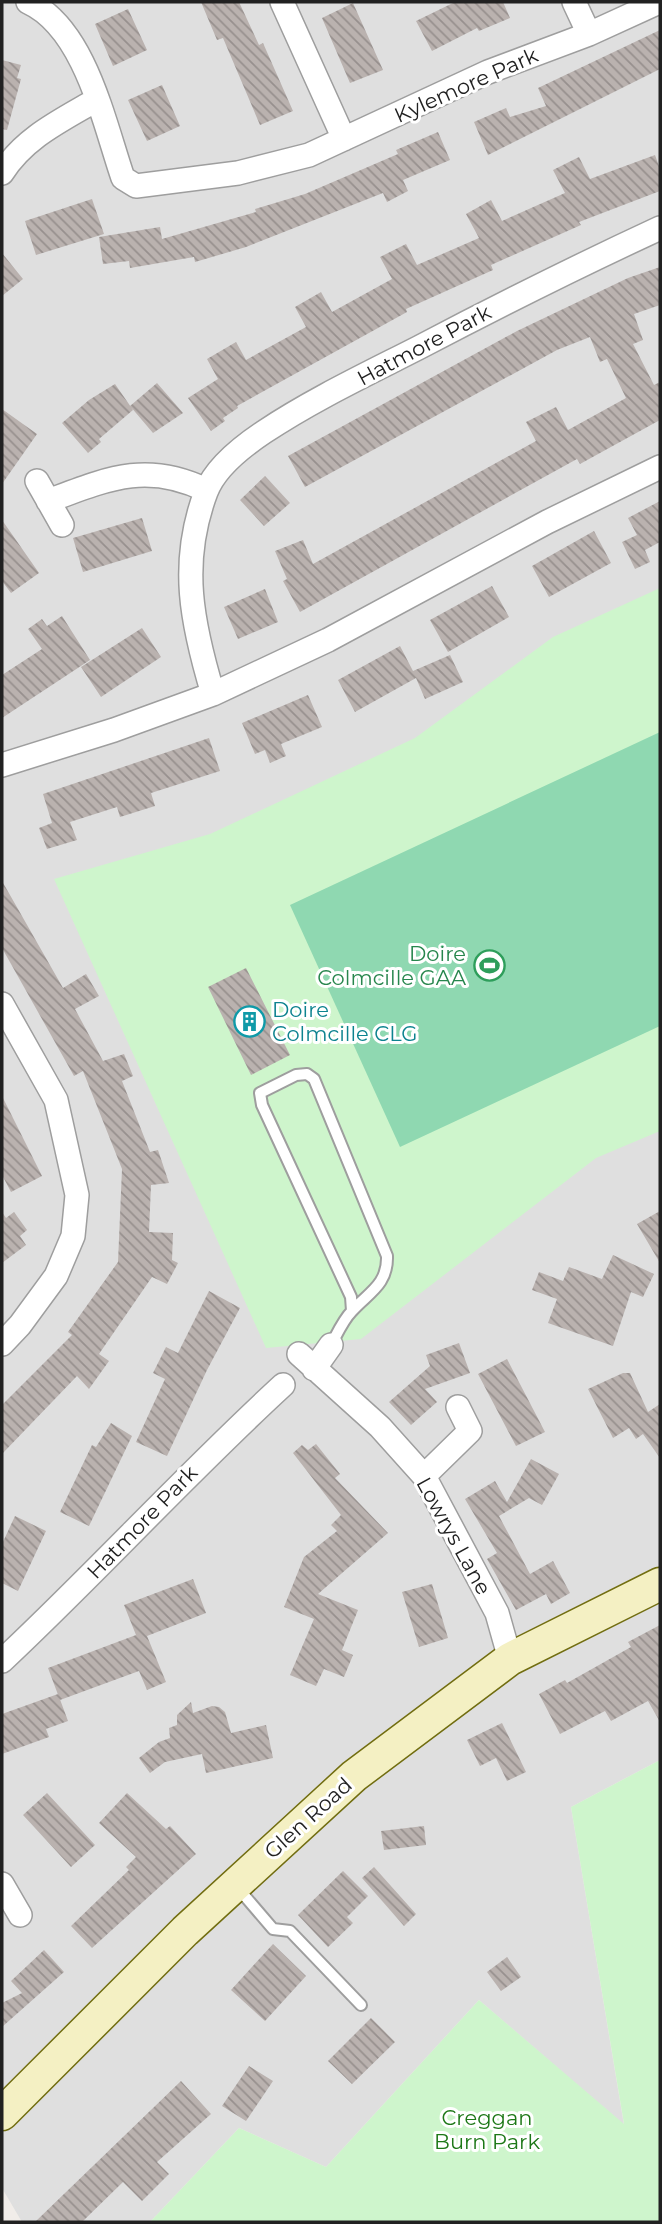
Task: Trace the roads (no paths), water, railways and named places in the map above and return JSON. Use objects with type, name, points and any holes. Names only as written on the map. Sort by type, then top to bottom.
[{"type":"street","name":"Kylemore Park","points":[[28,2],[65,30],[96,100],[123,178],[136,186],[238,173],[309,155],[488,72],[589,34],[659,2]]},
{"type":"street","points":[[282,2],[344,139]]},
{"type":"street","points":[[575,2],[589,34]]},
{"type":"street","points":[[2,173],[13,155],[38,134],[96,100]]},
{"type":"street","name":"Hatmore Park","points":[[214,694],[197,641],[189,560],[206,490],[229,459],[264,432],[374,370],[526,292],[660,228]]},
{"type":"street","points":[[2,765],[114,730],[214,694],[328,640],[547,522],[660,467]]},
{"type":"street","points":[[48,502],[121,477],[156,473],[182,479],[206,490]]},
{"type":"street","points":[[37,481],[62,525]]},
{"type":"street","points":[[2,1004],[56,1100],[77,1195],[73,1236],[56,1276],[20,1325],[2,1344]]},
{"type":"street","name":"Lowrys Lane","points":[[331,1345],[307,1362],[380,1427],[424,1476],[497,1614],[510,1659]]},
{"type":"street","name":"Hatmore Park","points":[[2,1661],[77,1590],[204,1457],[282,1385]]},
{"type":"street","points":[[424,1476],[475,1438],[458,1408]]},
{"type":"street","name":"Glen Road","points":[[2,2114],[235,1884],[354,1776],[510,1659],[660,1584]]},
{"type":"street","points":[[2,1884],[20,1915]]},
{"type":"lane","points":[[331,1345],[352,1311],[374,1293],[387,1266],[387,1256],[314,1079],[307,1074],[296,1075],[260,1093],[262,1105],[351,1297],[352,1311]]},
{"type":"lane","points":[[235,1884],[273,1929],[290,1931],[361,2005]]},
{"type":"place","name":"Doire Colmcille GAA","points":[[489,965]]},
{"type":"place","name":"Doire Colmcille CLG","points":[[249,1021]]},
{"type":"park label","name":"Creggan Burn Park","points":[[487,2129]]}]
